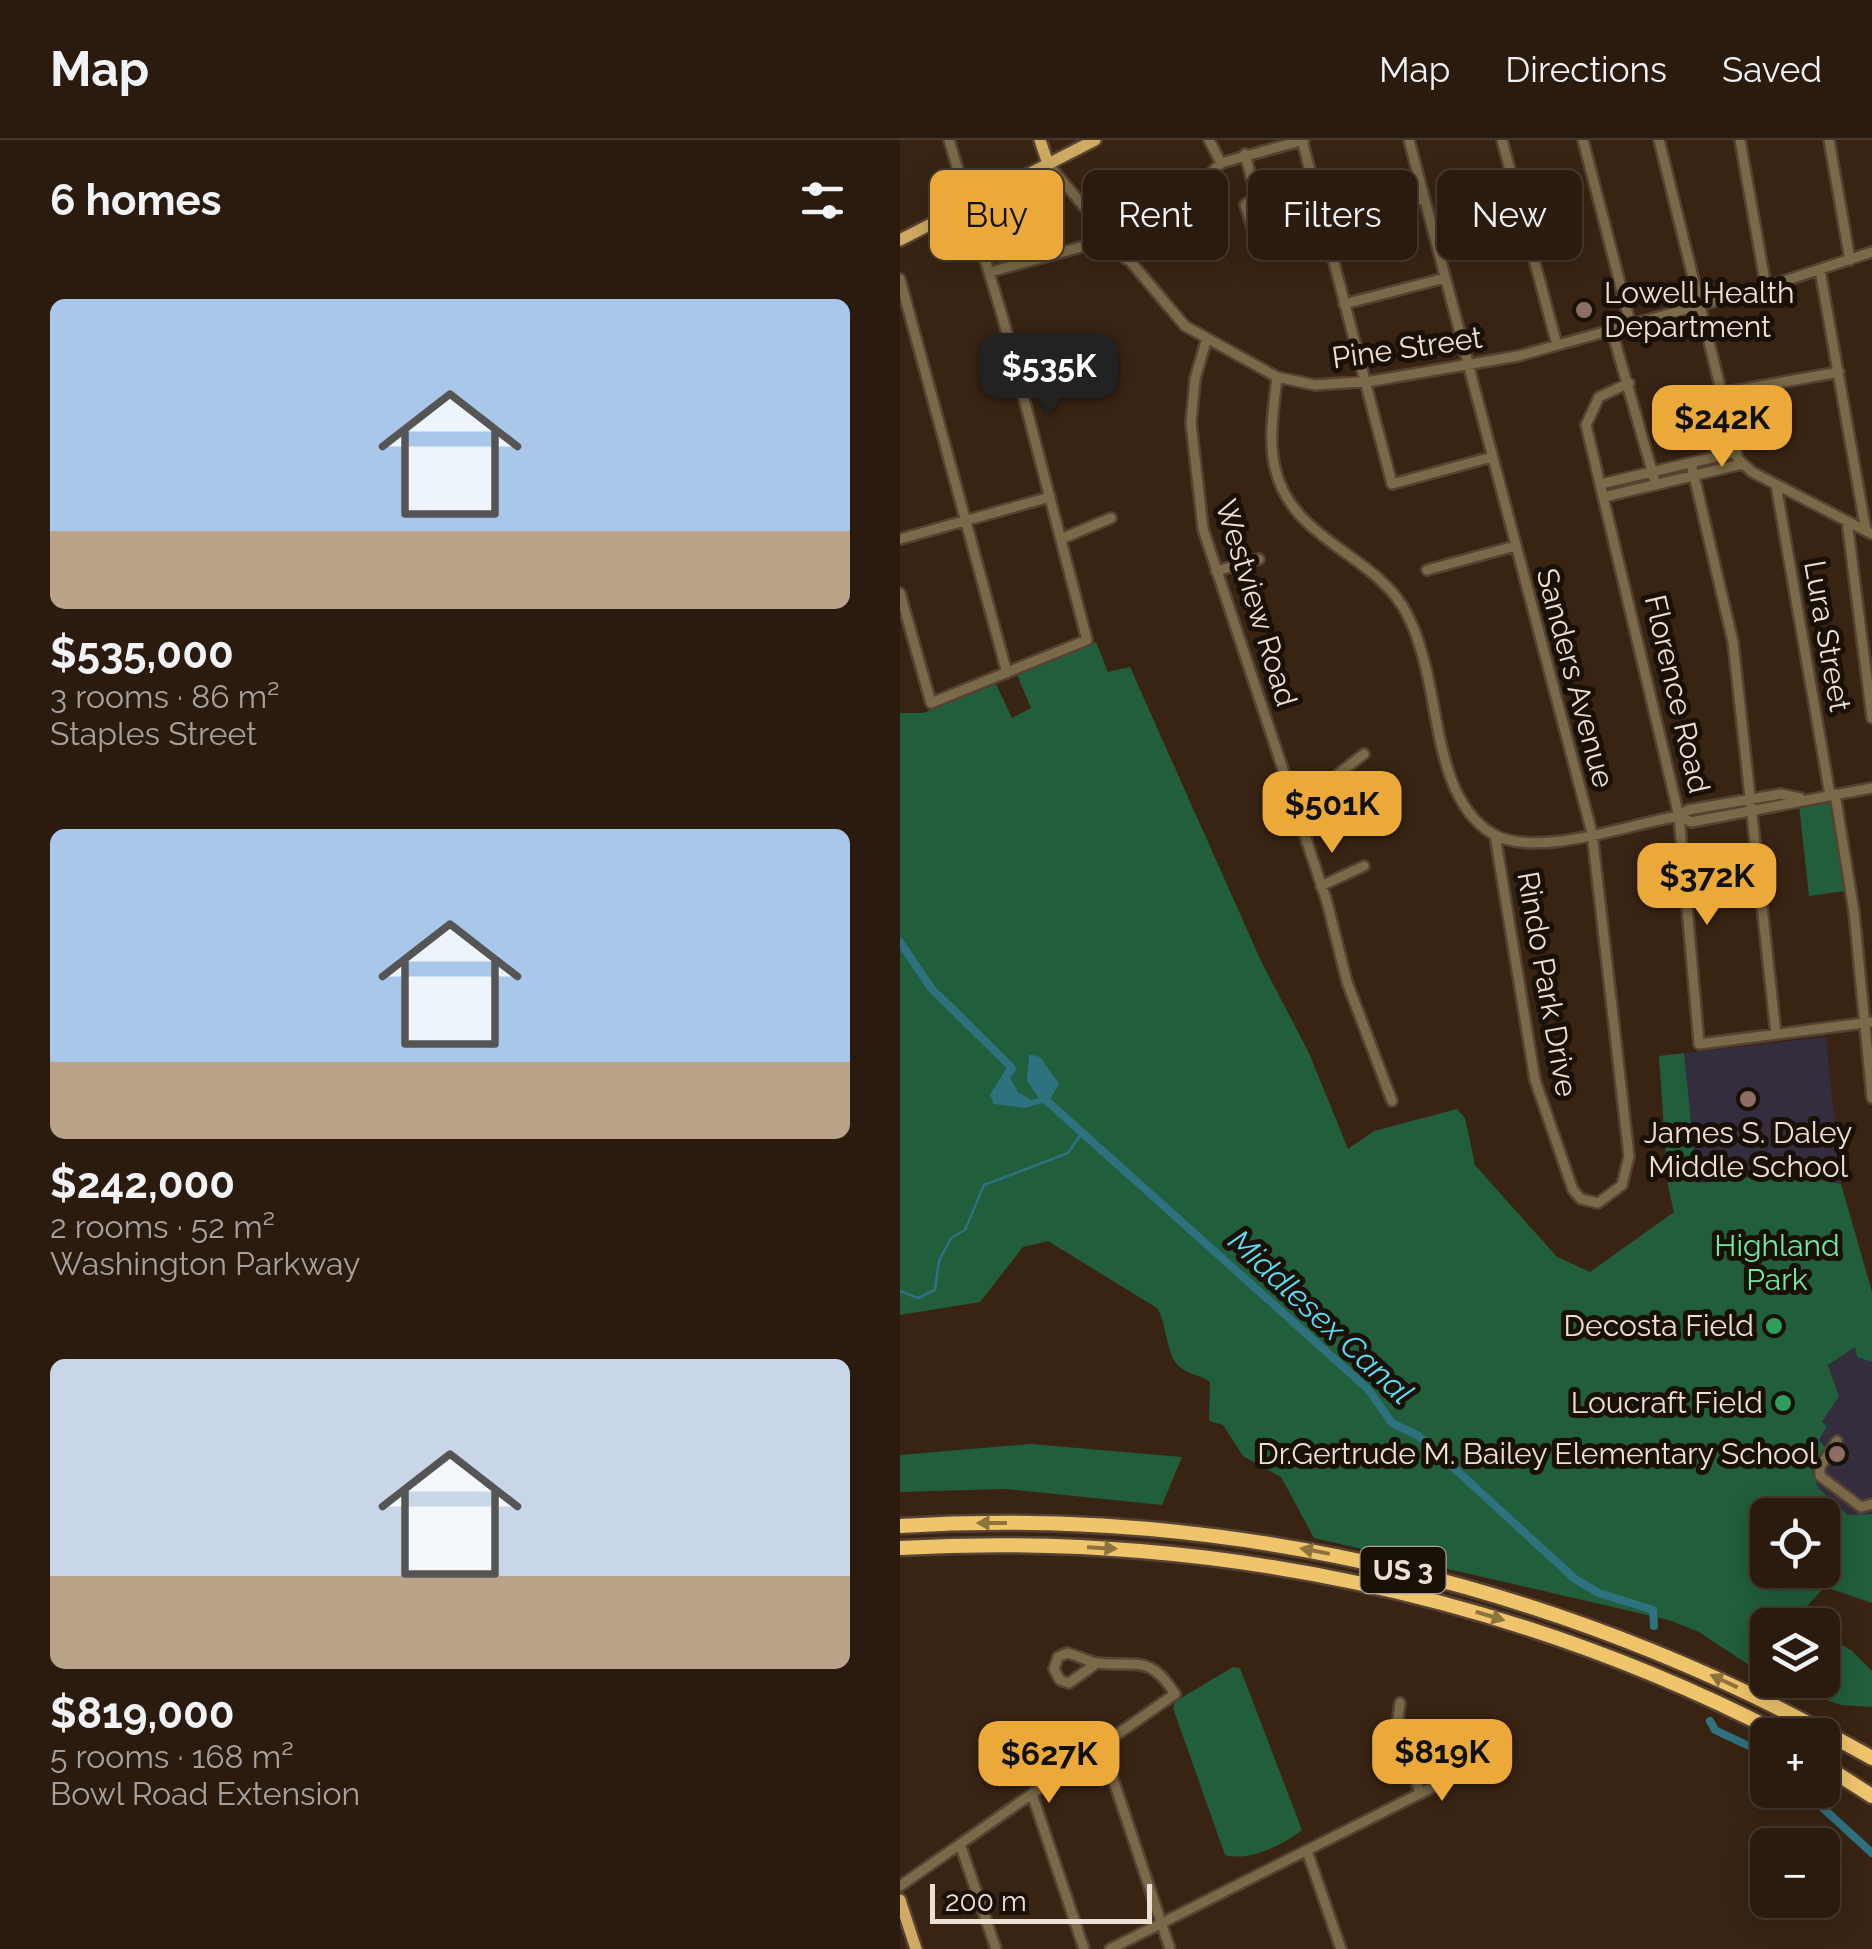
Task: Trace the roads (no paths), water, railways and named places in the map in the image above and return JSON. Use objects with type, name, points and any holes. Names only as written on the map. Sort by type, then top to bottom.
[{"type":"highway","name":"US 3","points":[[900,1526],[1033,1523],[1168,1530],[1262,1542],[1382,1565],[1526,1604],[1640,1645],[1776,1706],[1872,1758]]},
{"type":"highway","name":"US 3","points":[[900,1548],[1108,1548],[1229,1560],[1349,1580],[1478,1612],[1569,1642],[1750,1719]]},
{"type":"highway","points":[[1840,1766],[1872,1784]]},
{"type":"highway","points":[[1840,1776],[1872,1796]]},
{"type":"main road","name":"Pine Street","points":[[1040,140],[1048,164]]},
{"type":"main road","points":[[1036,170],[1095,140]]},
{"type":"main road","points":[[900,240],[930,225]]},
{"type":"main road","points":[[900,1900],[916,1949]]},
{"type":"street","points":[[949,140],[959,170]]},
{"type":"street","points":[[1208,140],[1221,163]]},
{"type":"street","points":[[1214,170],[1221,163],[1246,154],[1302,140],[1310,170]]},
{"type":"street","name":"Sanders Avenue","points":[[1409,140],[1592,833],[1628,1166],[1622,1184],[1606,1200],[1590,1203],[1578,1196]]},
{"type":"street","points":[[1502,140],[1558,345]]},
{"type":"street","points":[[1583,140],[1631,326]]},
{"type":"street","points":[[1659,140],[1742,464],[1869,532]]},
{"type":"street","points":[[1740,140],[1766,287]]},
{"type":"street","points":[[1830,140],[1850,260]]},
{"type":"street","points":[[1246,154],[1250,170]]},
{"type":"street","name":"Pine Street","points":[[1048,164],[1083,206]]},
{"type":"street","points":[[1417,200],[1424,198]]},
{"type":"street","points":[[990,272],[1083,246]]},
{"type":"street","name":"Pine Street","points":[[1126,260],[1176,318],[1206,341],[1277,376],[1326,385],[1468,365],[1558,345],[1766,287],[1872,252]]},
{"type":"street","points":[[900,593],[931,703],[1086,640],[986,260]]},
{"type":"street","points":[[1333,260],[1392,484],[1492,457]]},
{"type":"street","points":[[1820,270],[1869,532]]},
{"type":"street","points":[[1344,304],[1445,278]]},
{"type":"street","points":[[900,279],[1007,673]]},
{"type":"street","points":[[1612,331],[1656,485]]},
{"type":"street","name":"Westview Road","points":[[1206,341],[1195,379],[1191,443],[1202,529],[1321,886],[1347,982],[1392,1101]]},
{"type":"street","points":[[1721,393],[1838,372]]},
{"type":"street","points":[[1277,376],[1272,450],[1284,491],[1308,526],[1383,583],[1402,604],[1424,662],[1456,786],[1470,813],[1495,835],[1516,842],[1549,842],[1679,816],[1688,810],[1781,794],[1800,798]]},
{"type":"street","name":"Florence Road","points":[[1628,382],[1599,397],[1586,416],[1679,816],[1699,1044],[1776,1034]]},
{"type":"street","points":[[1601,484],[1736,452]]},
{"type":"street","points":[[1691,463],[1733,642],[1776,1034],[1867,1022]]},
{"type":"street","points":[[1604,497],[1742,464]]},
{"type":"street","name":"Lura Street","points":[[1776,485],[1854,912],[1872,1098]]},
{"type":"street","points":[[900,539],[1050,497]]},
{"type":"street","points":[[1061,540],[1111,518]]},
{"type":"street","points":[[1847,521],[1872,718]]},
{"type":"street","points":[[1426,570],[1514,546]]},
{"type":"street","points":[[1216,571],[1259,558]]},
{"type":"street","points":[[1295,808],[1364,754]]},
{"type":"street","points":[[1679,816],[1691,822],[1800,798],[1872,788]]},
{"type":"street","name":"Rindo Park Drive","points":[[1495,835],[1535,1080],[1566,1177],[1578,1196]]},
{"type":"street","points":[[1321,886],[1364,866]]},
{"type":"street","points":[[1837,1441],[1820,1467],[1820,1476],[1860,1507],[1872,1504]]},
{"type":"street","points":[[900,1886],[1175,1694],[1146,1665],[1126,1660],[1098,1663],[1067,1653],[1056,1660],[1054,1672],[1060,1680],[1072,1682],[1098,1663]]},
{"type":"street","points":[[1400,1703],[1398,1718],[1420,1794]]},
{"type":"street","points":[[1102,1746],[1170,1949]]},
{"type":"street","points":[[1110,1949],[1465,1772],[1498,1768]]},
{"type":"street","points":[[1032,1794],[1084,1949]]},
{"type":"street","points":[[960,1844],[996,1949]]},
{"type":"street","points":[[1307,1851],[1341,1949]]},
{"type":"water","points":[[1029,1054],[1040,1057],[1059,1084],[1049,1101],[1025,1108],[994,1104],[990,1095],[1010,1062],[1017,1069],[1010,1078],[1018,1092],[1031,1100],[1039,1098],[1027,1081]]},
{"type":"waterway","points":[[900,942],[931,988],[1010,1066]]},
{"type":"waterway","name":"Middlesex Canal","points":[[1048,1102],[1368,1389],[1392,1423],[1419,1436],[1575,1579],[1599,1593],[1653,1610],[1654,1626]]},
{"type":"waterway","points":[[900,1291],[918,1298],[935,1290],[939,1261],[951,1238],[965,1230],[984,1185],[1068,1153],[1084,1130]]},
{"type":"waterway","name":"Middlesex Canal","points":[[1710,1721],[1715,1730],[1750,1747]]},
{"type":"waterway","name":"Middlesex Canal","points":[[1823,1808],[1872,1853]]},
{"type":"place","name":"Lowell Health Department","points":[[1584,310]]},
{"type":"place","name":"James S. Daley Middle School","points":[[1748,1099]]},
{"type":"place","name":"Decosta Field","points":[[1774,1326]]},
{"type":"place","name":"Loucraft Field","points":[[1783,1403]]},
{"type":"place","name":"Dr.Gertrude M. Bailey Elementary School","points":[[1837,1454]]},
{"type":"park label","name":"Highland Park","points":[[1777,1263]]}]
